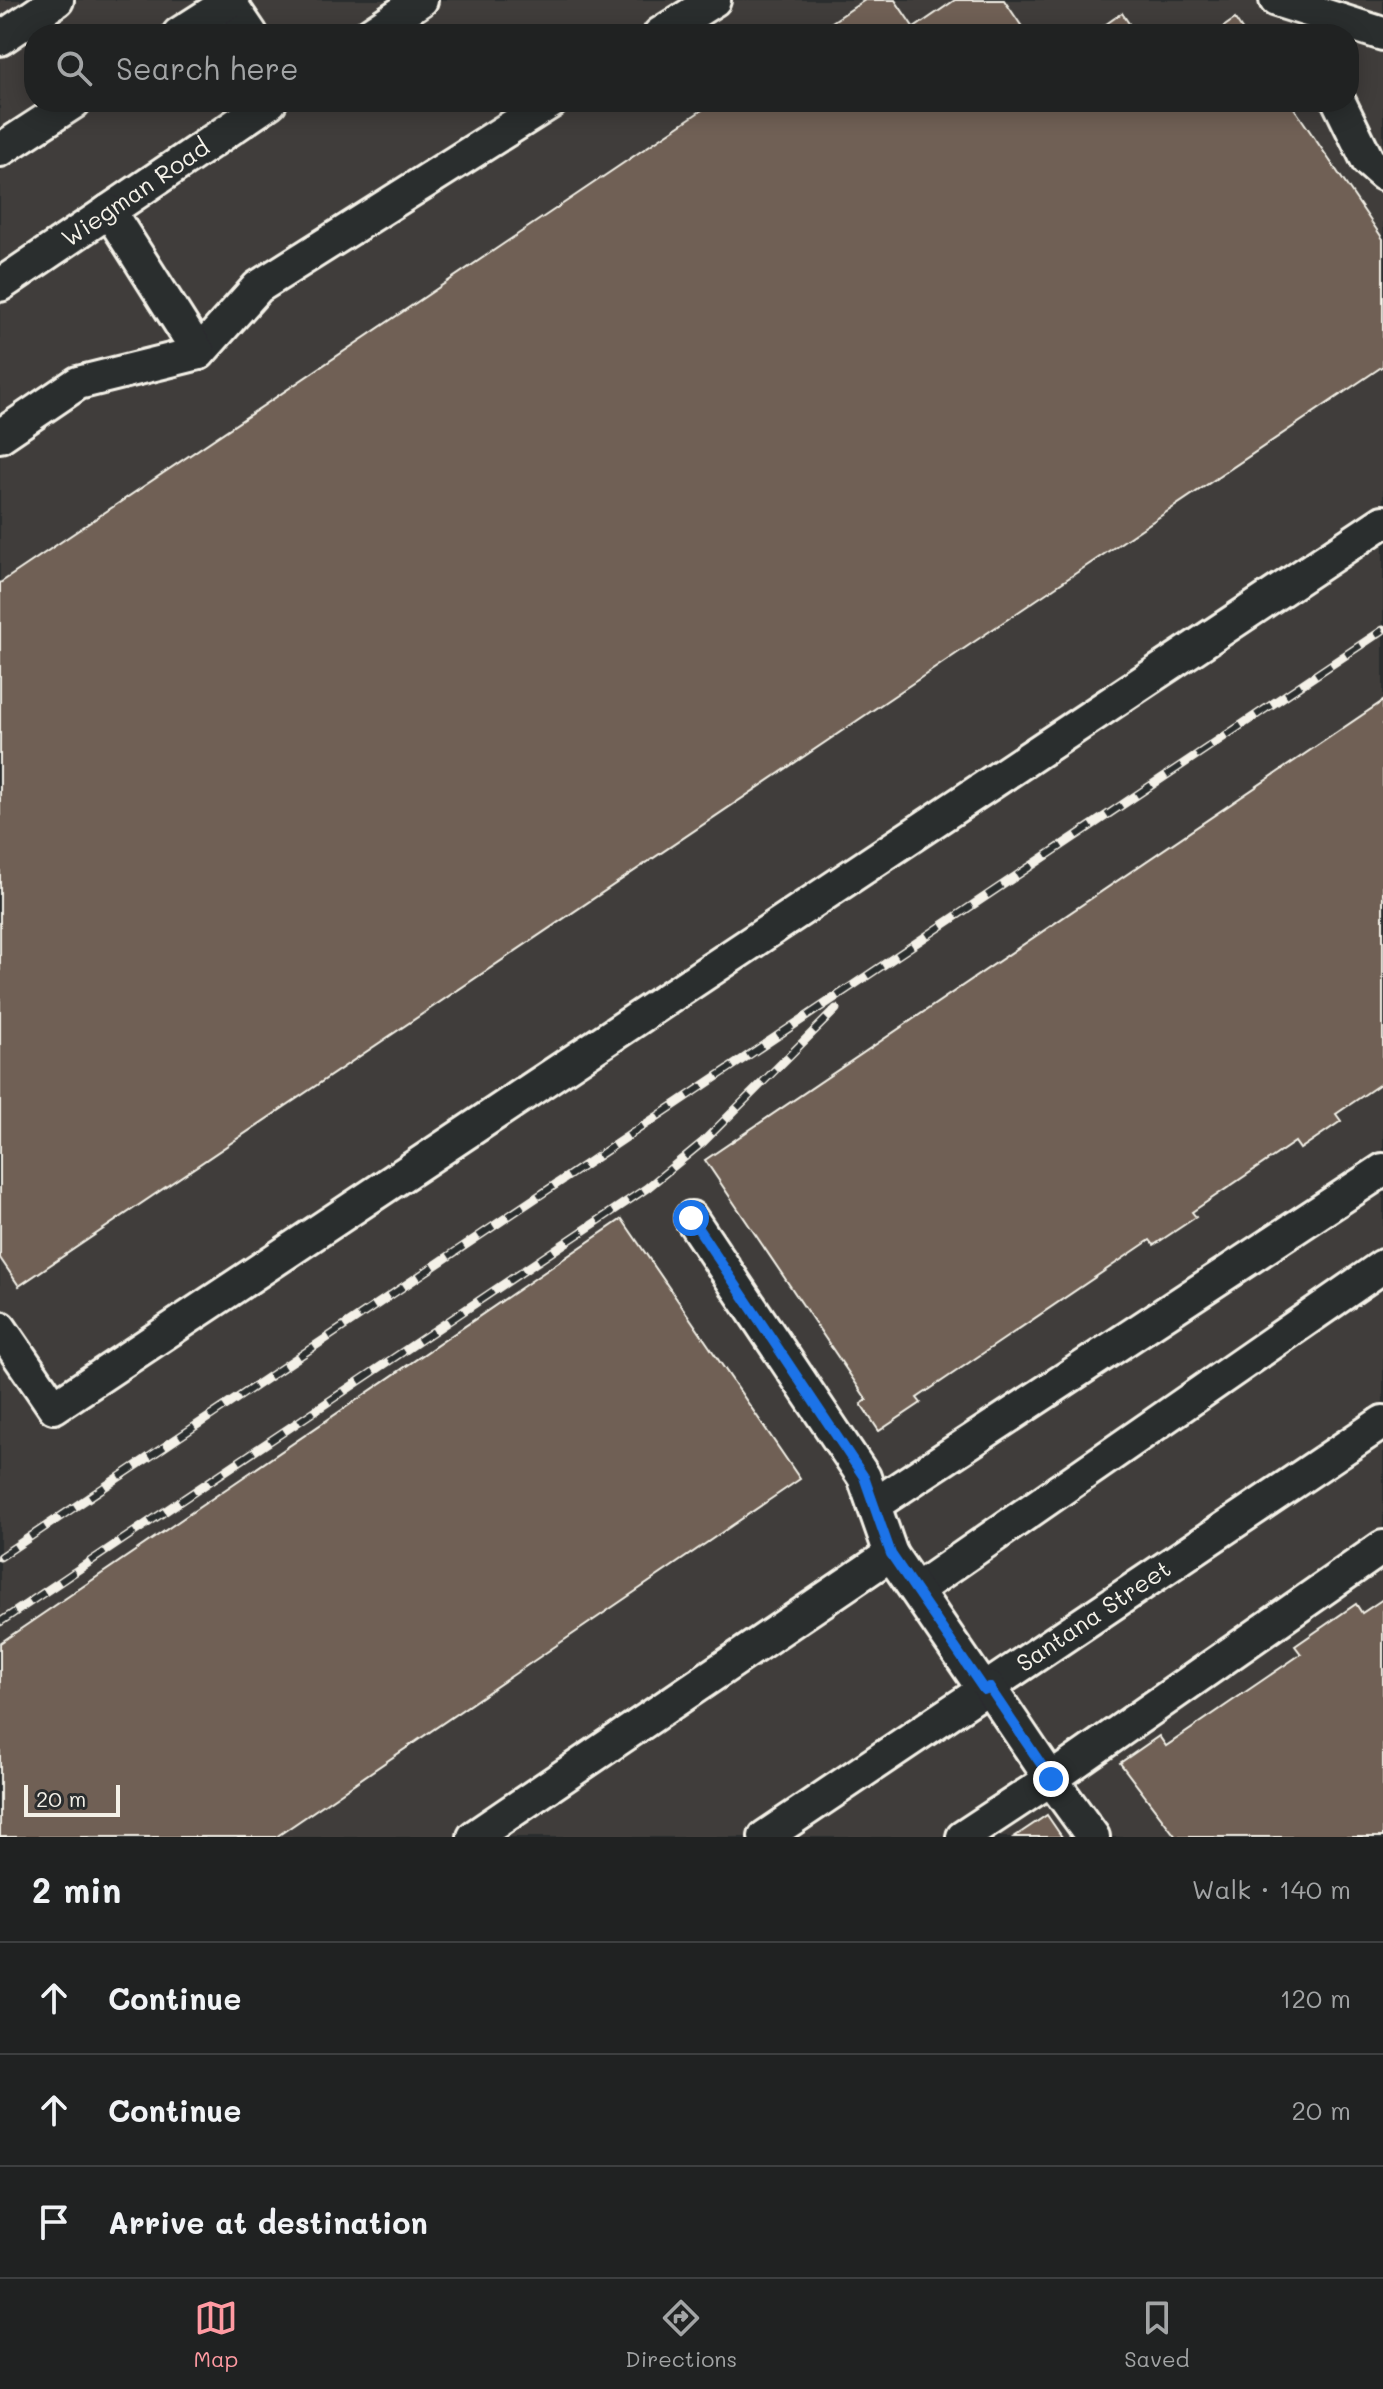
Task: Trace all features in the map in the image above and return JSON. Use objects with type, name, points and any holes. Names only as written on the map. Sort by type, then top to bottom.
[{"type":"street","points":[[0,39],[57,0]]},
{"type":"street","points":[[385,24],[421,0]]},
{"type":"street","points":[[676,24],[714,0]]},
{"type":"street","points":[[194,24],[228,1],[244,24]]},
{"type":"street","points":[[1284,3],[1299,24]]},
{"type":"street","points":[[1284,3],[1351,24]]},
{"type":"street","points":[[1359,26],[1383,34]]},
{"type":"street","points":[[0,150],[59,112]]},
{"type":"street","name":"Wiegman Road","points":[[0,285],[255,112]]},
{"type":"street","points":[[0,436],[78,383],[199,353],[258,287],[535,112]]},
{"type":"street","points":[[1344,112],[1368,161],[1383,174]]},
{"type":"street","points":[[109,211],[199,353]]},
{"type":"street","points":[[0,1328],[54,1407],[1383,522]]},
{"type":"street","points":[[874,1505],[1383,1170]]},
{"type":"street","points":[[691,1218],[864,1477],[891,1554],[1093,1837]]},
{"type":"street","points":[[916,1590],[1383,1266]]},
{"type":"street","name":"Santana Street","points":[[765,1837],[1381,1427]]},
{"type":"street","points":[[963,1837],[1383,1547]]},
{"type":"street","points":[[474,1837],[891,1554]]},
{"type":"shaded area","points":[[0,0],[1383,0],[1383,1837],[0,1837]]},
{"type":"building","points":[[865,0],[895,0],[911,24],[829,24]]},
{"type":"building","points":[[955,0],[1004,0],[1020,24],[920,24]]},
{"type":"building","points":[[1122,13],[1129,24],[1106,24]]},
{"type":"building","points":[[699,112],[1297,112],[1383,239],[1383,366],[19,1286],[0,1258],[0,583]]},
{"type":"building","points":[[1383,701],[1383,1082],[1336,1114],[1341,1121],[1300,1149],[1295,1142],[1192,1212],[1196,1217],[1154,1245],[1150,1240],[917,1398],[921,1403],[879,1431],[861,1404],[867,1400],[705,1160]]},
{"type":"building","points":[[622,1219],[800,1479],[276,1837],[0,1837],[0,1643]]},
{"type":"building","points":[[1383,1599],[1383,1837],[1176,1837],[1120,1763],[1159,1736],[1166,1746],[1301,1654],[1295,1646],[1356,1604],[1362,1613]]},
{"type":"building","points":[[1047,1815],[1062,1837],[1014,1837]]},
{"type":"railway","points":[[0,1557],[1383,630]]},
{"type":"railway","points":[[0,1622],[647,1188],[703,1142],[836,1009]]},
{"type":"route","points":[[691,1218],[864,1477],[891,1554],[984,1690],[989,1687],[1051,1779]]}]
